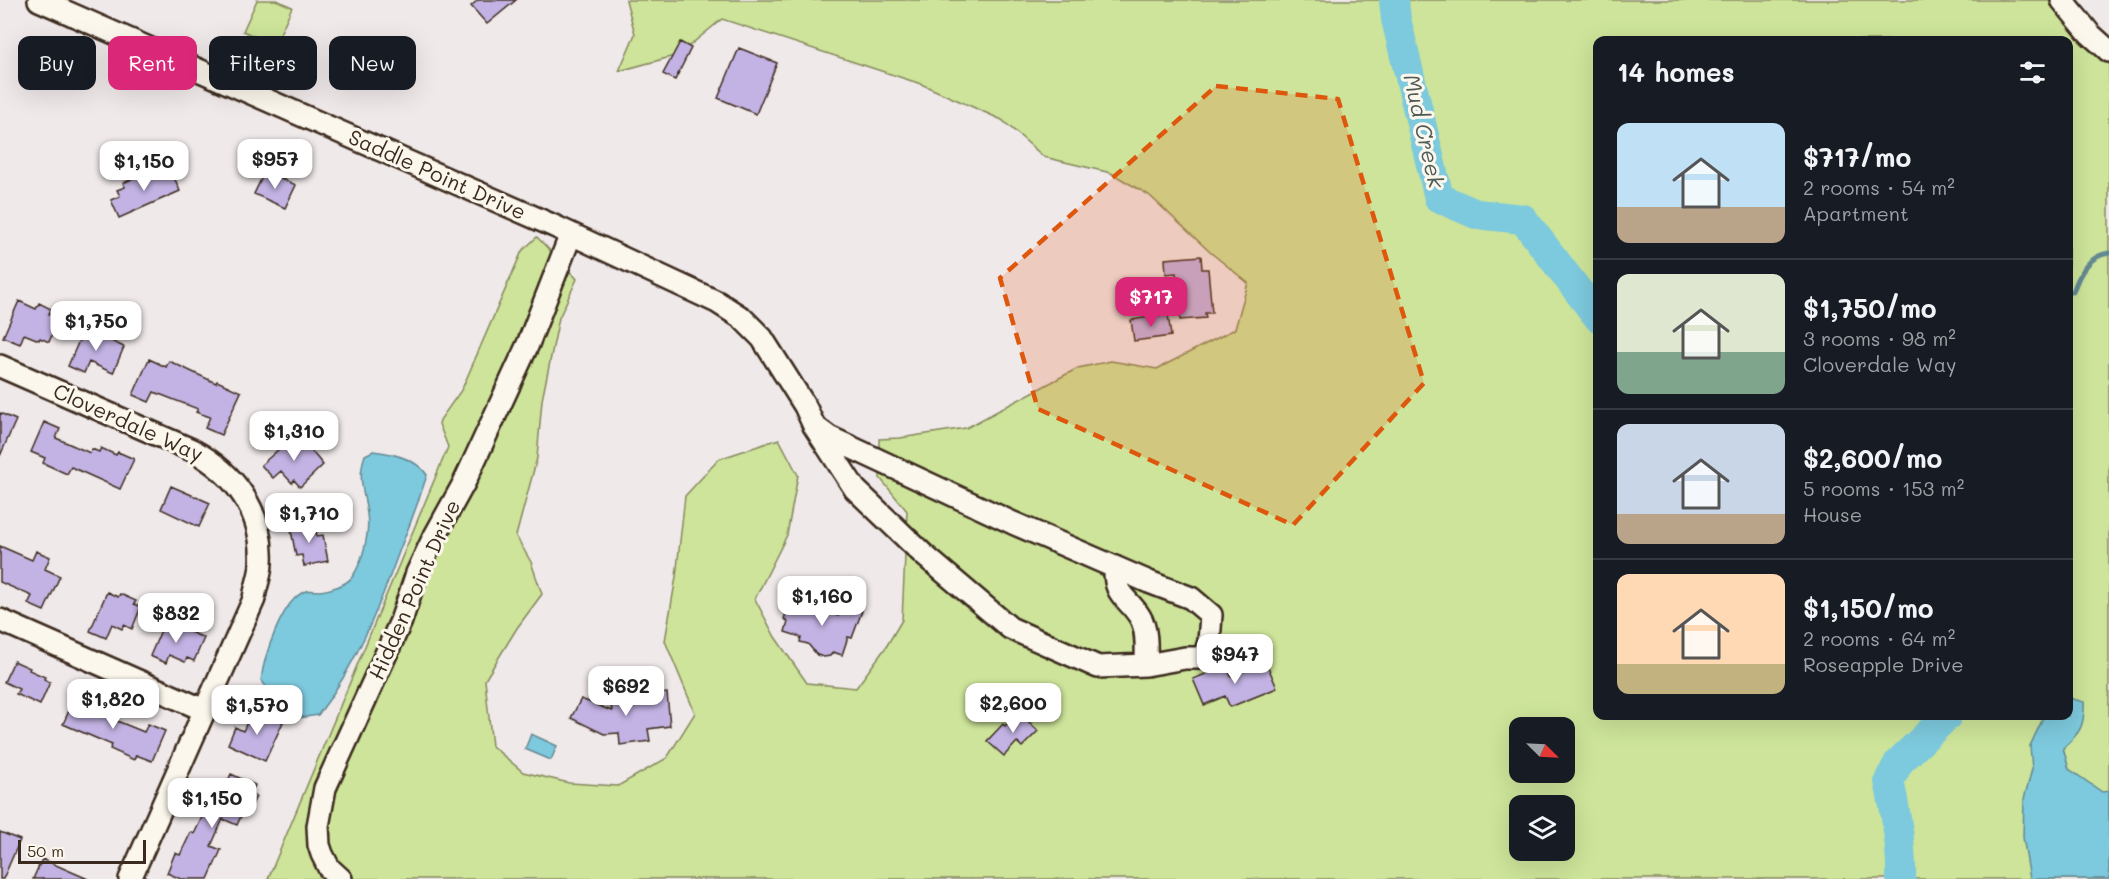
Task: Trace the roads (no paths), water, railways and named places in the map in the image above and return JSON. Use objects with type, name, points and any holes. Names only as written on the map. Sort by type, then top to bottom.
[{"type":"street","name":"Saddle Point Drive","points":[[39,0],[571,234],[717,302],[736,314],[762,338],[799,397],[814,426],[855,489],[924,555],[1010,628],[1098,667],[1146,665],[1185,658],[1204,658],[1209,642],[1211,615],[1191,598],[1115,567]]},
{"type":"street","points":[[2062,0],[2090,34],[2109,51]]},
{"type":"street","name":"Hidden Point Drive","points":[[341,879],[330,868],[319,844],[318,826],[326,788],[401,621],[417,573],[464,483],[528,344],[571,234]]},
{"type":"street","name":"Cloverdale Way","points":[[0,366],[192,450],[212,462],[238,487],[251,508],[260,539],[261,564],[254,599],[130,879]]},
{"type":"street","points":[[814,426],[829,437],[1013,523],[1115,567],[1115,582],[1122,596],[1141,618],[1145,634],[1146,665]]},
{"type":"street","points":[[0,620],[204,710]]},
{"type":"water","points":[[373,451],[395,455],[410,461],[423,469],[427,475],[384,593],[344,677],[318,715],[299,718],[281,706],[261,680],[266,658],[282,617],[297,596],[306,591],[338,586],[347,582],[357,570],[365,546],[367,529],[362,485],[363,463],[365,455]]},
{"type":"water","points":[[2073,699],[2084,702],[2080,728],[2074,738],[2063,748],[2069,769],[2102,792],[2109,791],[2109,879],[2030,879],[2023,837],[2024,799],[2032,769],[2030,746],[2042,720],[2073,720]]},
{"type":"water","points":[[531,734],[557,746],[551,760],[525,749]]},
{"type":"waterway","name":"Mud Creek","points":[[1394,0],[1396,19],[1439,198],[1476,214],[1523,219],[1593,310]]},
{"type":"waterway","points":[[2073,292],[2085,267],[2095,258],[2109,253]]},
{"type":"waterway","name":"Mud Creek","points":[[1901,879],[1901,854],[1889,781],[1899,762],[1943,720]]}]
